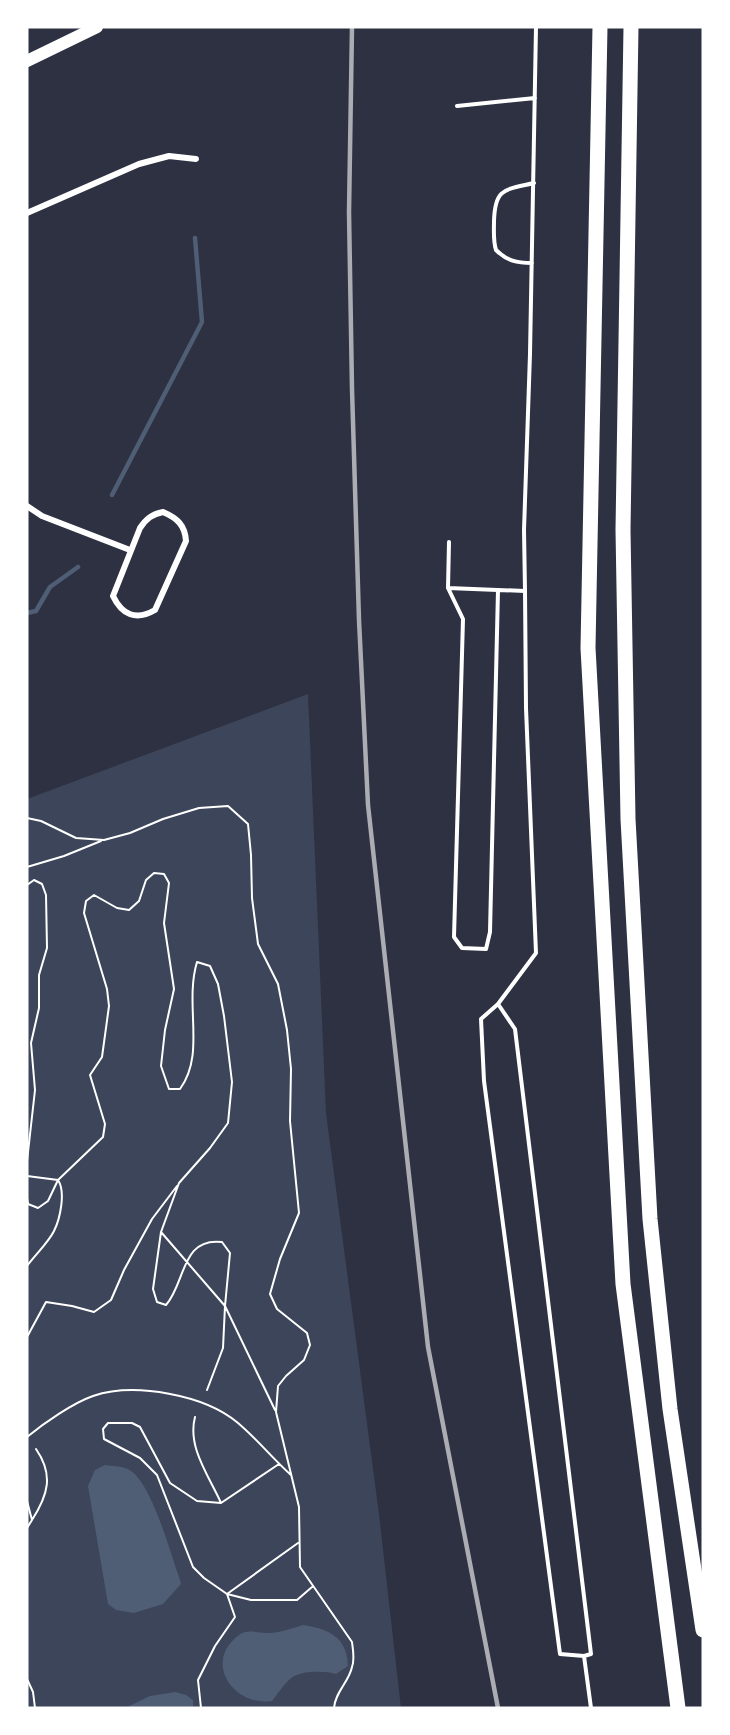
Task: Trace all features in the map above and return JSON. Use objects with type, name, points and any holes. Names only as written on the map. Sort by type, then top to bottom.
[{"type":"highway","points":[[600,27],[588,648],[622,1284],[678,1708]]},
{"type":"highway","points":[[631,27],[622,530],[628,819],[650,1219],[670,1409],[703,1630]]},
{"type":"main road","points":[[27,61],[97,27]]},
{"type":"street","points":[[27,213],[139,164],[169,156],[196,159]]},
{"type":"street","points":[[27,506],[42,516],[130,550]]},
{"type":"street","points":[[163,512],[171,515],[185,530],[186,541],[160,602],[155,610],[146,616],[124,612],[117,607],[113,596],[130,550],[146,519],[155,513],[163,512]]},
{"type":"lane","points":[[498,1004],[515,1029],[591,1653],[584,1656],[560,1654],[484,1081],[481,1019],[498,1004],[536,953],[526,708],[524,530],[536,27]]},
{"type":"lane","points":[[457,106],[535,98]]},
{"type":"lane","points":[[532,263],[517,263],[496,250],[494,205],[496,198],[502,192],[534,183]]},
{"type":"lane","points":[[449,542],[448,588],[462,619],[454,937],[462,948],[486,949],[490,932],[498,590]]},
{"type":"lane","points":[[448,588],[525,591]]},
{"type":"lane","points":[[584,1656],[591,1708]]},
{"type":"path","points":[[27,867],[199,808],[228,806],[248,824],[252,898],[258,944],[278,984],[287,1030],[291,1070],[290,1121],[299,1213],[280,1259],[270,1294],[277,1309],[307,1333],[310,1345],[304,1360],[278,1386],[276,1412]]},
{"type":"path","points":[[27,818],[41,821],[76,838],[104,840]]},
{"type":"path","points":[[27,1198],[28,1204],[38,1208],[48,1201],[58,1180],[103,1137],[105,1124],[90,1075],[102,1057],[109,1006],[107,989],[84,913],[86,901],[94,895],[117,908],[129,910],[139,901],[146,880],[154,873],[164,874],[170,883],[164,923],[174,989],[165,1030],[161,1066],[169,1089],[180,1089],[188,1078],[195,1048],[191,1003],[194,972],[197,962],[210,966],[218,984],[232,1082],[228,1123],[152,1219],[124,1270],[111,1300],[94,1312],[46,1302],[27,1337]]},
{"type":"path","points":[[27,885],[34,880],[42,884],[46,895],[47,948],[39,975],[39,1008],[31,1043],[35,1090],[27,1161]]},
{"type":"path","points":[[27,1176],[58,1180]]},
{"type":"path","points":[[27,1266],[53,1232],[61,1207],[61,1184],[58,1180]]},
{"type":"path","points":[[179,1184],[161,1232],[153,1289],[157,1302],[166,1305],[174,1296],[191,1252],[209,1241],[222,1242],[230,1253],[223,1348],[207,1390]]},
{"type":"path","points":[[161,1232],[225,1306],[276,1412],[300,1507],[300,1567],[352,1642],[354,1655],[352,1669],[334,1701],[334,1708]]},
{"type":"path","points":[[27,1437],[46,1421],[93,1396],[134,1389],[189,1398],[210,1407],[237,1422],[291,1475]]},
{"type":"path","points":[[195,1417],[193,1443],[221,1503]]},
{"type":"path","points":[[279,1464],[221,1503],[196,1501],[170,1483],[140,1428],[132,1423],[108,1423],[103,1429],[104,1439],[140,1458],[157,1475],[193,1567],[204,1578],[227,1594],[251,1600],[297,1600],[312,1587]]},
{"type":"path","points":[[27,1528],[41,1506],[48,1483],[45,1462],[36,1449]]},
{"type":"path","points":[[27,1501],[32,1520]]},
{"type":"path","points":[[227,1594],[299,1543]]},
{"type":"path","points":[[201,1708],[198,1680],[215,1646],[235,1617],[227,1594]]},
{"type":"path","points":[[27,1679],[33,1692],[35,1708]]},
{"type":"shaded area","points":[[308,694],[326,1113],[379,1514],[401,1708],[27,1708],[27,799]]},
{"type":"shaded area","points":[[105,1465],[128,1469],[144,1487],[159,1518],[181,1584],[163,1604],[134,1613],[116,1610],[108,1604],[88,1486],[95,1470]]},
{"type":"shaded area","points":[[303,1625],[321,1629],[335,1636],[344,1648],[348,1666],[336,1674],[313,1672],[295,1676],[285,1684],[272,1701],[258,1701],[235,1690],[227,1680],[223,1669],[223,1658],[228,1646],[239,1635],[250,1632],[275,1632]]},
{"type":"shaded area","points":[[175,1692],[193,1700],[193,1708],[125,1708],[150,1696]]},
{"type":"waterway","points":[[112,495],[202,322],[195,238]]},
{"type":"waterway","points":[[27,613],[36,611],[50,587],[78,567]]},
{"type":"railway","points":[[352,27],[349,212],[352,389],[359,620],[368,805],[428,1347],[498,1708]]}]
